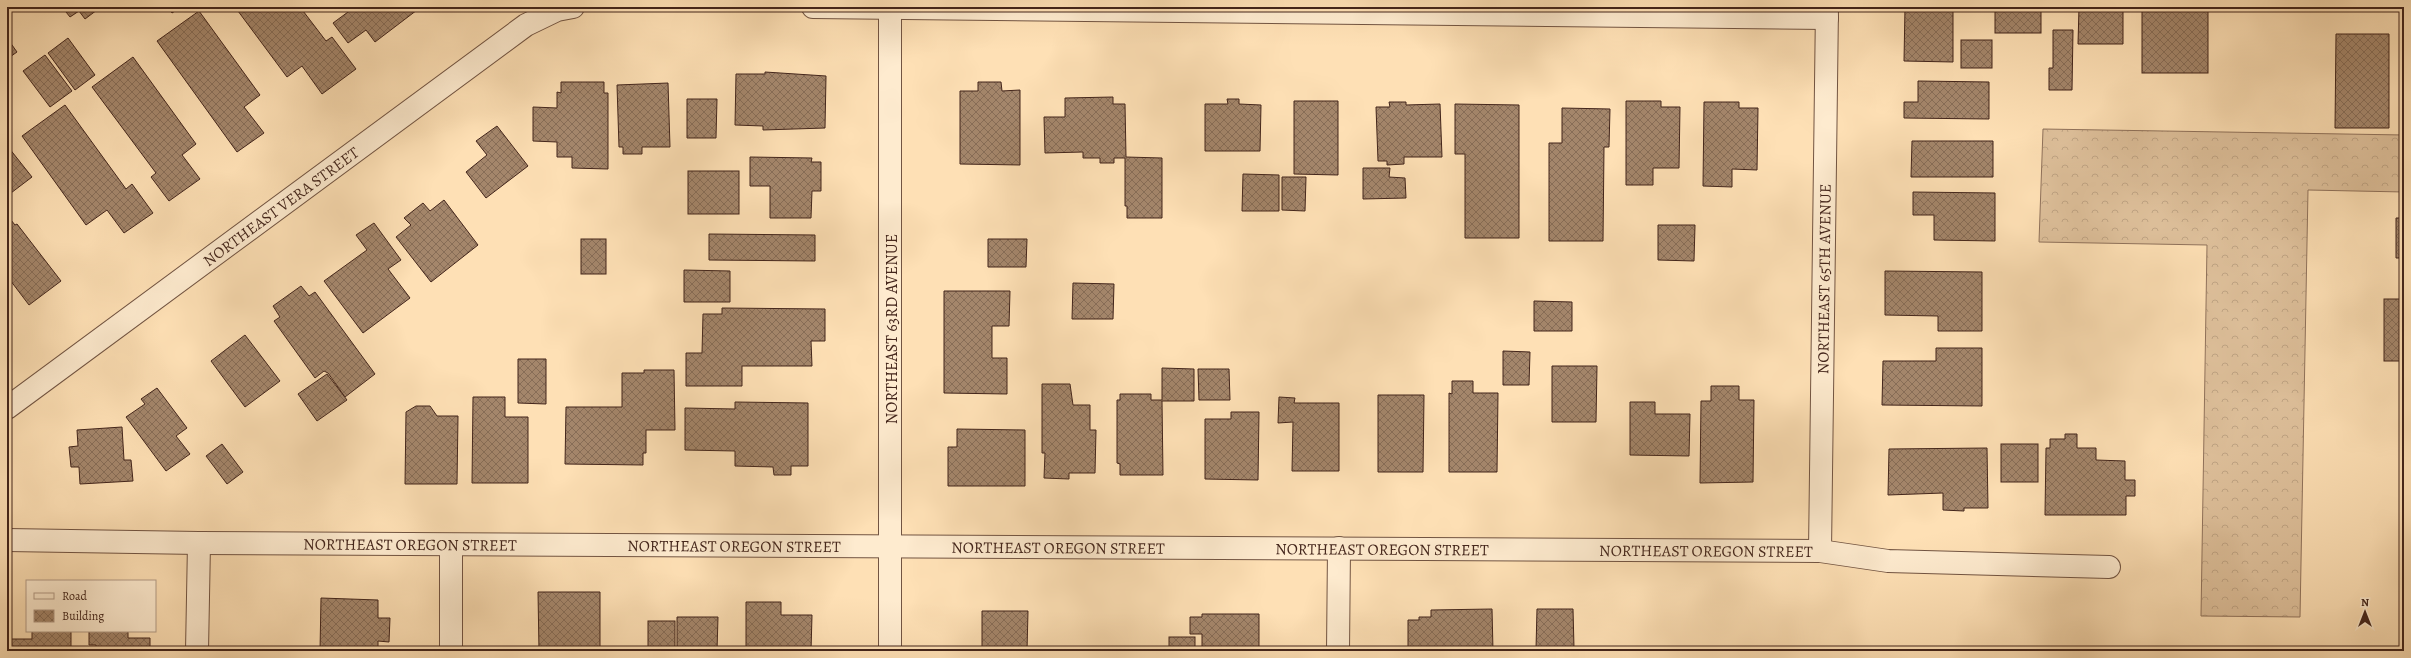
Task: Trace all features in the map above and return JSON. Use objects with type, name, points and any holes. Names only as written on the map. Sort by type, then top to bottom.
[{"type":"street","points":[[813,7],[1827,13]]},
{"type":"street","name":"NORTHEAST 63RD AVENUE","points":[[890,7],[890,651]]},
{"type":"street","name":"NORTHEAST VERA STREET","points":[[7,408],[526,25],[565,8]]},
{"type":"street","name":"NORTHEAST 65TH AVENUE","points":[[1820,551],[1827,13]]},
{"type":"street","name":"NORTHEAST OREGON STREET","points":[[7,540],[199,544],[1820,551],[1888,561],[2109,567]]},
{"type":"street","points":[[198,651],[199,544]]},
{"type":"street","points":[[451,545],[451,651]]},
{"type":"street","points":[[1338,651],[1339,548]]},
{"type":"green space","points":[[2043,129],[2404,135],[2404,192],[2308,190],[2300,617],[2201,616],[2207,245],[2039,242]]},
{"type":"building","points":[[62,7],[101,7],[85,19],[79,11],[70,17]]},
{"type":"building","points":[[168,7],[181,7],[172,13]]},
{"type":"building","points":[[235,7],[300,7],[326,41],[332,37],[356,69],[322,94],[302,66],[287,77]]},
{"type":"building","points":[[345,7],[421,7],[375,42],[366,30],[348,43],[333,23],[348,12]]},
{"type":"building","points":[[1905,7],[1953,7],[1953,62],[1904,61]]},
{"type":"building","points":[[1995,7],[2041,7],[2041,33],[1995,33]]},
{"type":"building","points":[[2079,7],[2123,7],[2123,44],[2078,44]]},
{"type":"building","points":[[2142,7],[2208,7],[2208,73],[2142,73]]},
{"type":"building","points":[[199,11],[260,95],[244,107],[264,133],[237,152],[157,41]]},
{"type":"building","points":[[2053,30],[2073,30],[2072,90],[2049,90],[2049,68],[2053,68]]},
{"type":"building","points":[[2336,34],[2389,34],[2389,128],[2335,128]]},
{"type":"building","points":[[7,38],[17,52],[7,59]]},
{"type":"building","points":[[68,38],[95,75],[75,90],[48,53]]},
{"type":"building","points":[[1961,40],[1992,40],[1992,68],[1961,68]]},
{"type":"building","points":[[45,55],[72,91],[50,107],[23,71]]},
{"type":"building","points":[[133,57],[196,144],[182,155],[200,179],[169,201],[151,177],[156,173],[92,87]]},
{"type":"building","points":[[765,72],[826,76],[825,128],[763,130],[763,126],[735,125],[736,74],[765,74]]},
{"type":"building","points":[[1918,81],[1989,82],[1989,119],[1904,118],[1904,102],[1918,102]]},
{"type":"building","points":[[561,82],[604,82],[604,93],[608,93],[608,169],[572,168],[572,157],[557,157],[557,142],[533,141],[533,107],[557,108],[557,92],[561,93]]},
{"type":"building","points":[[978,82],[1001,82],[1002,91],[1020,90],[1020,165],[960,164],[960,91],[978,91]]},
{"type":"building","points":[[668,83],[670,147],[642,147],[642,154],[623,154],[623,147],[619,147],[617,85]]},
{"type":"building","points":[[1113,97],[1113,104],[1125,104],[1126,157],[1162,158],[1162,218],[1127,218],[1127,206],[1125,206],[1125,158],[1114,158],[1114,163],[1100,163],[1100,158],[1083,158],[1083,152],[1045,153],[1044,117],[1065,117],[1065,98]]},
{"type":"building","points":[[687,99],[717,99],[716,138],[687,138]]},
{"type":"building","points":[[1227,99],[1239,99],[1239,104],[1261,105],[1260,151],[1205,151],[1205,104],[1228,104]]},
{"type":"building","points":[[1294,101],[1338,101],[1338,175],[1294,174]]},
{"type":"building","points":[[1626,101],[1661,101],[1661,107],[1680,107],[1679,168],[1653,168],[1653,185],[1626,185]]},
{"type":"building","points":[[1389,102],[1406,102],[1406,105],[1440,104],[1442,157],[1404,157],[1404,164],[1387,165],[1387,161],[1378,161],[1376,107],[1390,107]]},
{"type":"building","points":[[1704,102],[1739,102],[1739,108],[1758,108],[1757,170],[1732,169],[1732,187],[1703,186]]},
{"type":"building","points":[[1455,104],[1519,105],[1519,238],[1465,238],[1465,154],[1455,154]]},
{"type":"building","points":[[65,105],[126,189],[132,184],[153,213],[124,233],[107,210],[86,225],[22,136]]},
{"type":"building","points":[[1562,108],[1610,109],[1609,147],[1604,147],[1603,241],[1549,241],[1549,143],[1562,143]]},
{"type":"building","points":[[497,126],[528,166],[486,198],[466,172],[487,155],[476,141]]},
{"type":"building","points":[[1912,141],[1993,141],[1993,177],[1911,177]]},
{"type":"building","points":[[9,148],[32,177],[7,196],[7,150]]},
{"type":"building","points":[[750,157],[812,158],[811,162],[821,162],[821,191],[812,191],[811,218],[770,218],[770,186],[750,186]]},
{"type":"building","points":[[1363,168],[1390,168],[1389,177],[1405,178],[1406,198],[1363,199]]},
{"type":"building","points":[[688,171],[739,171],[739,214],[688,214]]},
{"type":"building","points":[[1243,174],[1279,175],[1279,211],[1242,211]]},
{"type":"building","points":[[1282,177],[1306,177],[1305,211],[1282,210]]},
{"type":"building","points":[[1913,192],[1995,193],[1995,241],[1934,240],[1934,215],[1913,215]]},
{"type":"building","points":[[444,200],[478,245],[431,282],[396,237],[411,225],[404,218],[423,203],[430,211]]},
{"type":"building","points":[[7,215],[15,225],[17,224],[61,281],[29,305],[7,276]]},
{"type":"building","points":[[2396,218],[2404,218],[2404,258],[2396,258]]},
{"type":"building","points":[[374,223],[401,260],[388,269],[410,298],[363,333],[324,281],[367,250],[356,235]]},
{"type":"building","points":[[1658,225],[1695,225],[1694,261],[1658,260]]},
{"type":"building","points":[[709,234],[815,235],[815,261],[709,260]]},
{"type":"building","points":[[581,239],[606,239],[606,274],[581,274]]},
{"type":"building","points":[[988,239],[1027,239],[1026,267],[988,267]]},
{"type":"building","points":[[684,270],[730,271],[730,302],[684,302]]},
{"type":"building","points":[[1885,271],[1982,272],[1982,331],[1938,331],[1938,316],[1885,315]]},
{"type":"building","points":[[1073,283],[1114,284],[1113,319],[1072,319]]},
{"type":"building","points":[[301,286],[309,296],[315,292],[375,374],[345,397],[328,373],[324,371],[315,378],[274,321],[280,317],[273,306]]},
{"type":"building","points":[[944,291],[1010,291],[1009,326],[992,326],[992,358],[1007,358],[1007,394],[944,393]]},
{"type":"building","points":[[2384,299],[2404,299],[2404,361],[2384,361]]},
{"type":"building","points":[[1534,301],[1572,302],[1572,331],[1534,331]]},
{"type":"building","points":[[722,308],[825,309],[825,341],[811,341],[812,366],[742,366],[742,386],[686,386],[686,353],[702,353],[703,314],[722,314]]},
{"type":"building","points":[[245,335],[280,381],[245,407],[211,361]]},
{"type":"building","points":[[1936,348],[1982,348],[1982,406],[1882,405],[1883,361],[1936,361]]},
{"type":"building","points":[[1503,351],[1530,352],[1529,385],[1503,385]]},
{"type":"building","points":[[518,359],[546,359],[546,404],[518,403]]},
{"type":"building","points":[[1552,366],[1597,366],[1596,422],[1552,422]]},
{"type":"building","points":[[1162,368],[1194,369],[1194,401],[1162,401],[1163,475],[1120,475],[1120,464],[1117,463],[1117,400],[1120,400],[1120,394],[1151,394],[1151,400],[1162,400]]},
{"type":"building","points":[[1198,369],[1229,369],[1230,400],[1199,400]]},
{"type":"building","points":[[644,370],[674,370],[675,430],[646,430],[646,453],[643,453],[643,465],[565,464],[566,407],[622,407],[622,373],[644,373]]},
{"type":"building","points":[[327,374],[347,400],[317,421],[298,394]]},
{"type":"building","points":[[1452,381],[1473,381],[1473,393],[1498,393],[1497,472],[1449,472],[1449,393],[1452,394]]},
{"type":"building","points":[[1042,384],[1070,384],[1073,405],[1090,405],[1090,430],[1096,430],[1095,473],[1069,473],[1069,479],[1044,478],[1045,453],[1042,453]]},
{"type":"building","points":[[1711,386],[1739,386],[1739,400],[1754,400],[1753,482],[1700,483],[1701,401],[1711,401]]},
{"type":"building","points":[[157,388],[187,428],[176,436],[190,454],[166,471],[126,417],[145,404],[141,399]]},
{"type":"building","points":[[1378,395],[1424,395],[1423,472],[1378,472]]},
{"type":"building","points":[[473,397],[505,397],[505,417],[528,417],[528,483],[472,483]]},
{"type":"building","points":[[1279,397],[1295,398],[1294,403],[1339,403],[1339,471],[1292,471],[1293,422],[1278,423]]},
{"type":"building","points":[[735,402],[808,403],[808,466],[791,466],[791,475],[774,475],[773,467],[735,466],[735,451],[685,450],[685,408],[735,409]]},
{"type":"building","points":[[1630,402],[1655,402],[1655,414],[1690,414],[1689,456],[1630,455]]},
{"type":"building","points":[[416,406],[430,406],[437,416],[458,416],[457,484],[405,484],[406,412]]},
{"type":"building","points":[[1231,412],[1259,412],[1258,480],[1205,479],[1205,419],[1231,419]]},
{"type":"building","points":[[122,427],[124,460],[131,460],[133,481],[80,484],[79,467],[71,467],[69,447],[78,446],[77,430]]},
{"type":"building","points":[[957,429],[1025,430],[1025,486],[948,486],[948,447],[957,447]]},
{"type":"building","points":[[2065,434],[2077,434],[2077,448],[2096,448],[2096,460],[2125,461],[2125,480],[2135,480],[2135,496],[2126,496],[2126,515],[2045,515],[2046,448],[2050,448],[2050,439],[2065,439]]},
{"type":"building","points":[[222,444],[243,472],[227,484],[206,456]]},
{"type":"building","points":[[2001,444],[2038,444],[2038,482],[2001,482]]},
{"type":"building","points":[[1987,448],[1988,508],[1964,508],[1964,511],[1943,510],[1943,493],[1888,495],[1889,449]]},
{"type":"building","points":[[538,592],[600,592],[600,651],[539,651]]},
{"type":"building","points":[[321,598],[378,600],[378,618],[390,618],[389,642],[378,641],[378,651],[320,651]]},
{"type":"building","points":[[746,602],[781,602],[781,615],[812,615],[811,651],[746,651]]},
{"type":"building","points":[[1492,609],[1493,651],[1408,651],[1408,620],[1419,620],[1419,617],[1431,617],[1431,610]]},
{"type":"building","points":[[1537,609],[1573,609],[1574,648],[1536,649]]},
{"type":"building","points":[[982,611],[1028,611],[1027,651],[982,651]]},
{"type":"building","points":[[1202,614],[1259,614],[1259,651],[1202,651],[1202,634],[1190,634],[1190,617],[1202,617]]},
{"type":"building","points":[[677,617],[718,617],[717,651],[677,651]]},
{"type":"building","points":[[648,621],[675,621],[675,651],[648,651]]},
{"type":"building","points":[[32,632],[71,632],[71,651],[10,651],[11,639],[32,639]]},
{"type":"building","points":[[89,632],[128,632],[128,638],[150,638],[150,651],[96,651],[96,645],[89,645]]},
{"type":"building","points":[[1169,637],[1195,637],[1195,651],[1169,651]]}]
